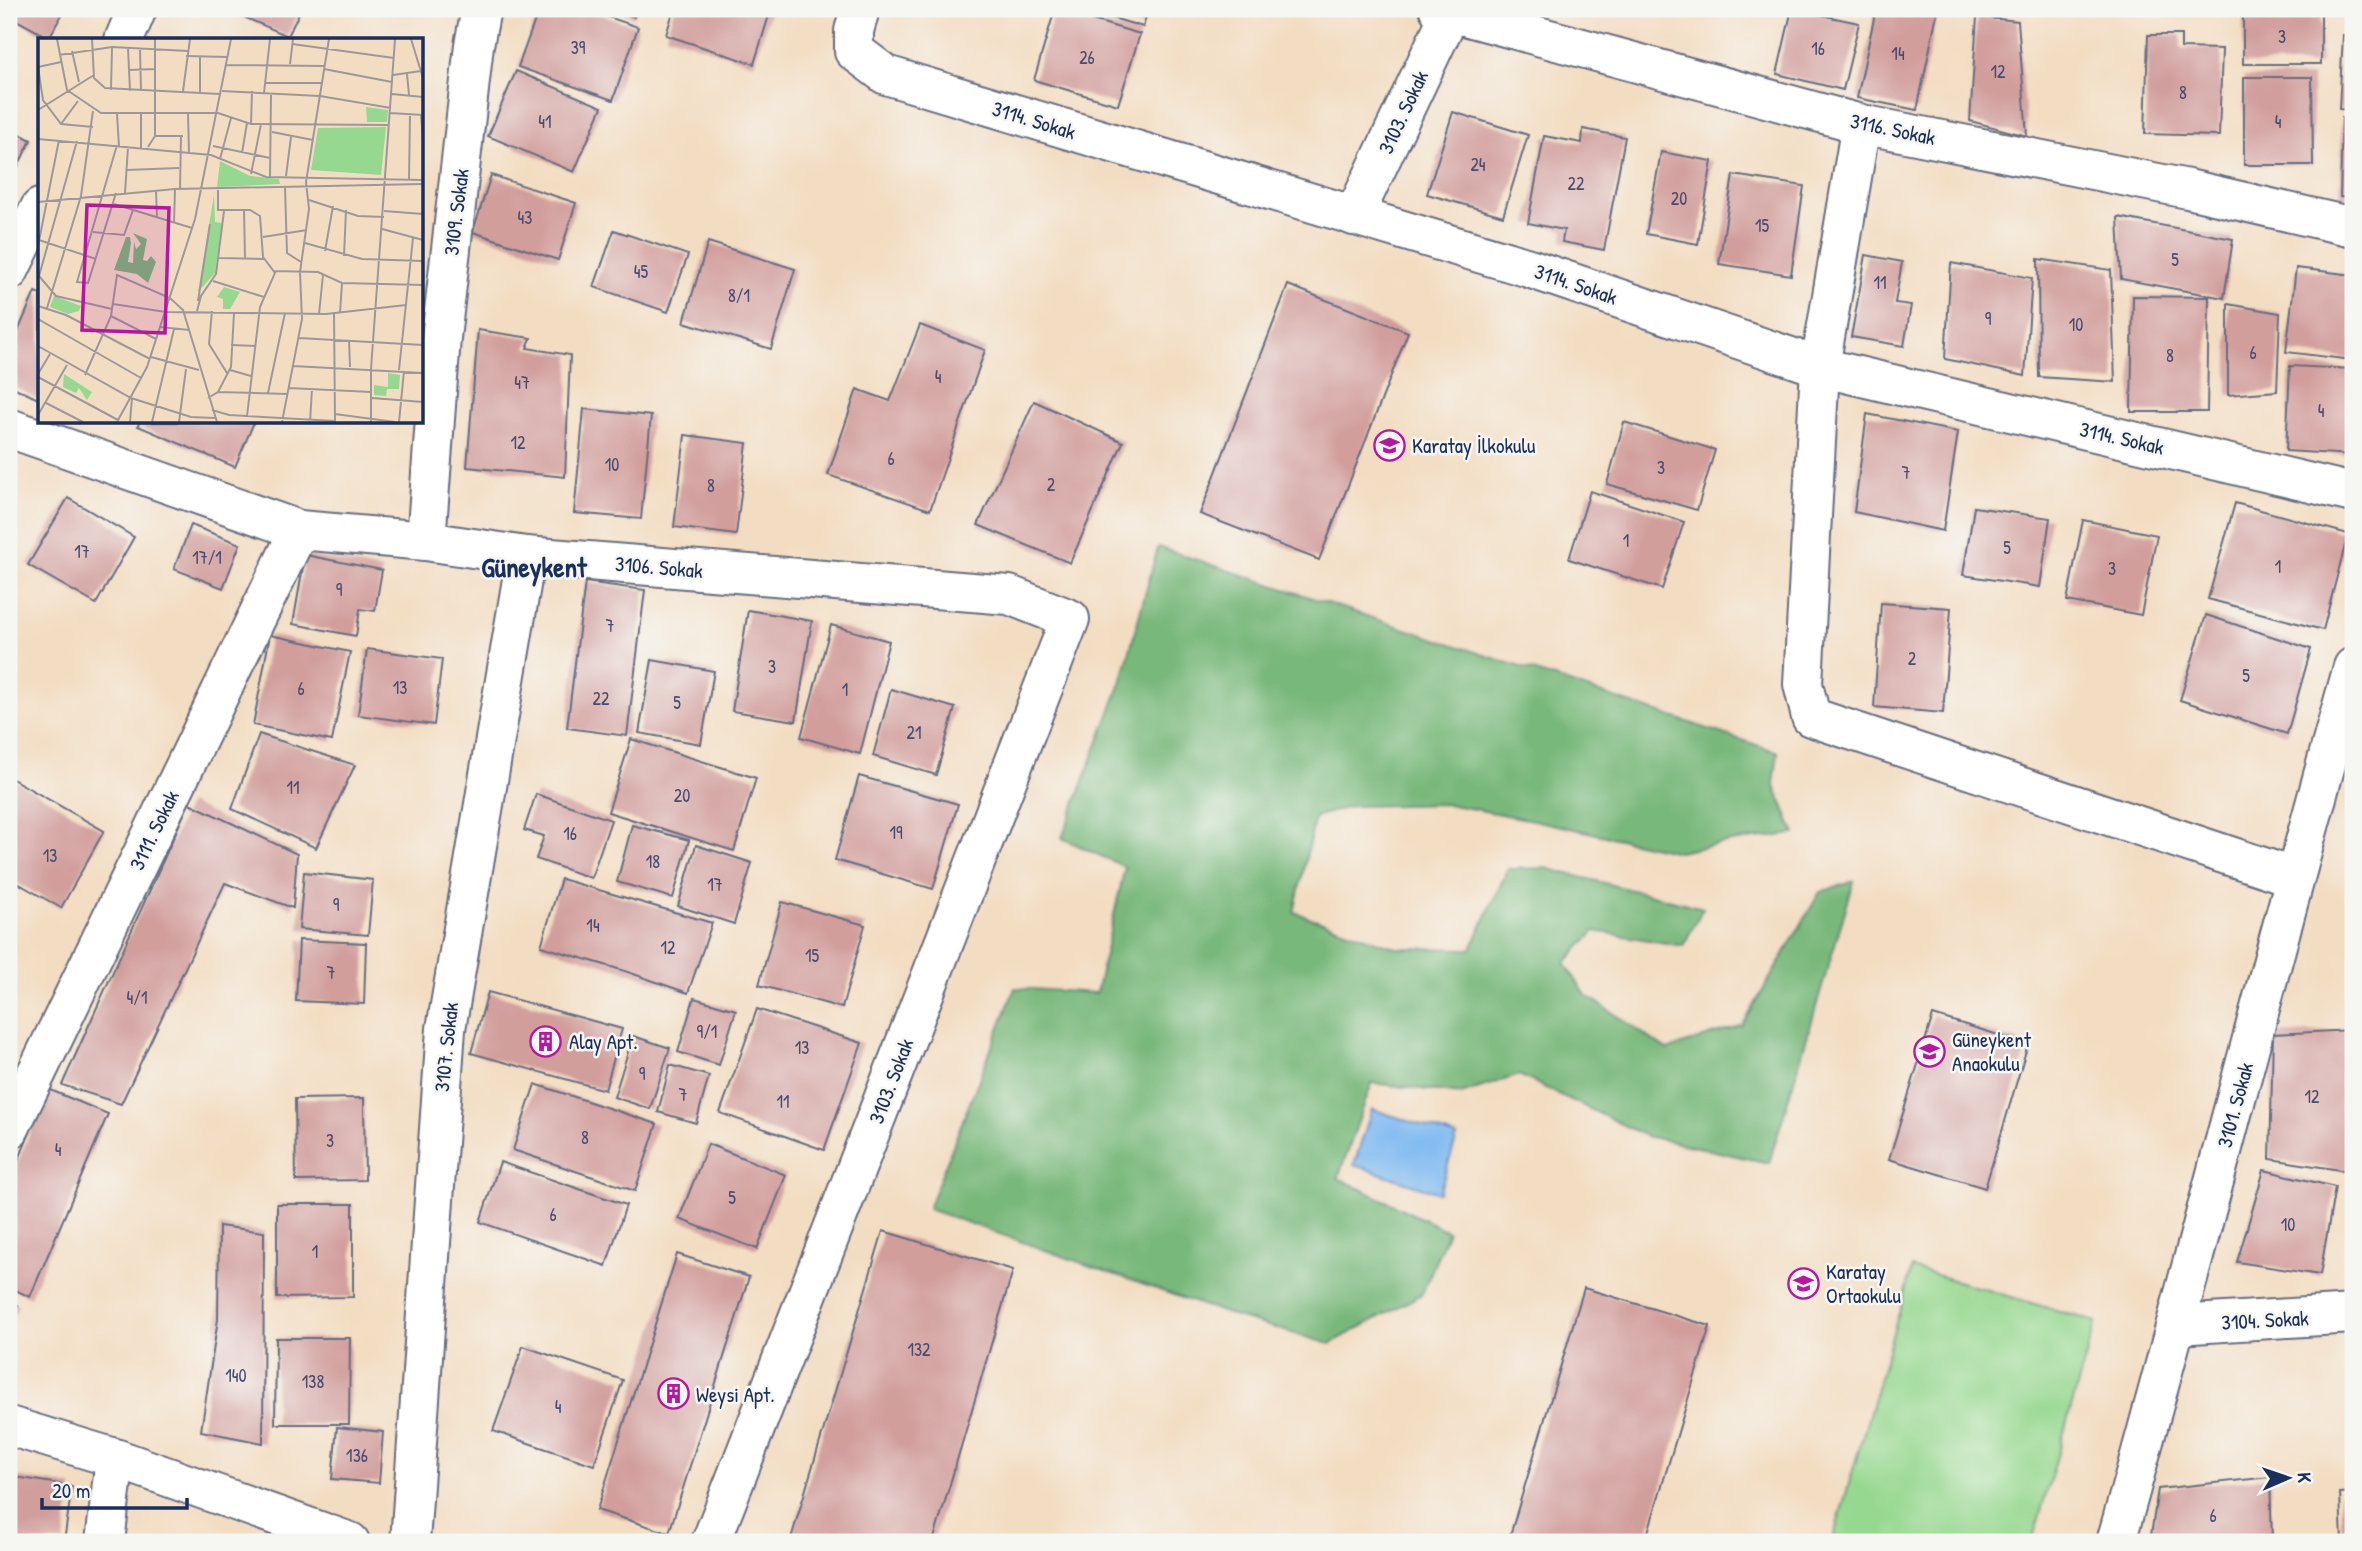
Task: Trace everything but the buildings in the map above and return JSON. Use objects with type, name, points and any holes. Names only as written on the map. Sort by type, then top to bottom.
[{"type":"street","points":[[125,38],[137,9]]},
{"type":"street","name":"3109. Sokak","points":[[426,541],[441,338],[474,45],[481,9]]},
{"type":"street","name":"3114. Sokak","points":[[860,9],[854,31],[853,51],[886,75],[1529,268],[1820,366],[2353,493]]},
{"type":"street","name":"3103. Sokak","points":[[1354,216],[1447,10]]},
{"type":"street","name":"3116. Sokak","points":[[1447,10],[1861,124],[2188,189],[2353,227]]},
{"type":"street","points":[[1861,124],[1820,366],[1803,684],[1811,717],[2293,877]]},
{"type":"street","points":[[9,271],[38,212]]},
{"type":"street","name":"3106. Sokak","points":[[9,428],[299,530],[426,541],[526,556],[1009,596],[1070,620]]},
{"type":"street","name":"3111. Sokak","points":[[9,1130],[299,530]]},
{"type":"street","name":"3107. Sokak","points":[[410,1542],[446,1029],[526,556]]},
{"type":"street","name":"3103. Sokak","points":[[711,1542],[1070,620]]},
{"type":"street","name":"3101. Sokak","points":[[2116,1542],[2177,1325],[2293,877],[2353,667]]},
{"type":"street","name":"3104. Sokak","points":[[2177,1325],[2353,1314]]},
{"type":"street","points":[[9,1426],[115,1458],[350,1542]]},
{"type":"street","points":[[105,1542],[115,1458]]},
{"type":"green space","points":[[1158,547],[1778,752],[1774,784],[1795,834],[1678,852],[1447,804],[1352,806],[1315,817],[1294,912],[1397,948],[1471,949],[1508,869],[1545,868],[1703,908],[1683,946],[1595,931],[1565,963],[1585,994],[1667,1050],[1743,1025],[1820,892],[1854,881],[1769,1163],[1646,1136],[1519,1075],[1461,1094],[1372,1083],[1338,1178],[1448,1231],[1422,1294],[1330,1344],[1236,1317],[928,1209],[1015,988],[1096,993],[1125,867],[1062,838],[1121,683]]},
{"type":"green space","points":[[1912,1268],[2096,1322],[2032,1542],[1832,1542]]},
{"type":"water","points":[[1372,1109],[1457,1137],[1439,1193],[1354,1165]]},
{"type":"place","name":"Karatay İlkokulu","points":[[1389,445]]},
{"type":"place","name":"Alay Apt.","points":[[546,1041]]},
{"type":"place","name":"Güneykent Anaokulu","points":[[1929,1051]]},
{"type":"place","name":"Karatay Ortaokulu","points":[[1803,1283]]},
{"type":"place","name":"Weysi Apt.","points":[[673,1394]]},
{"type":"district","name":"Güneykent","points":[[534,567]]}]
